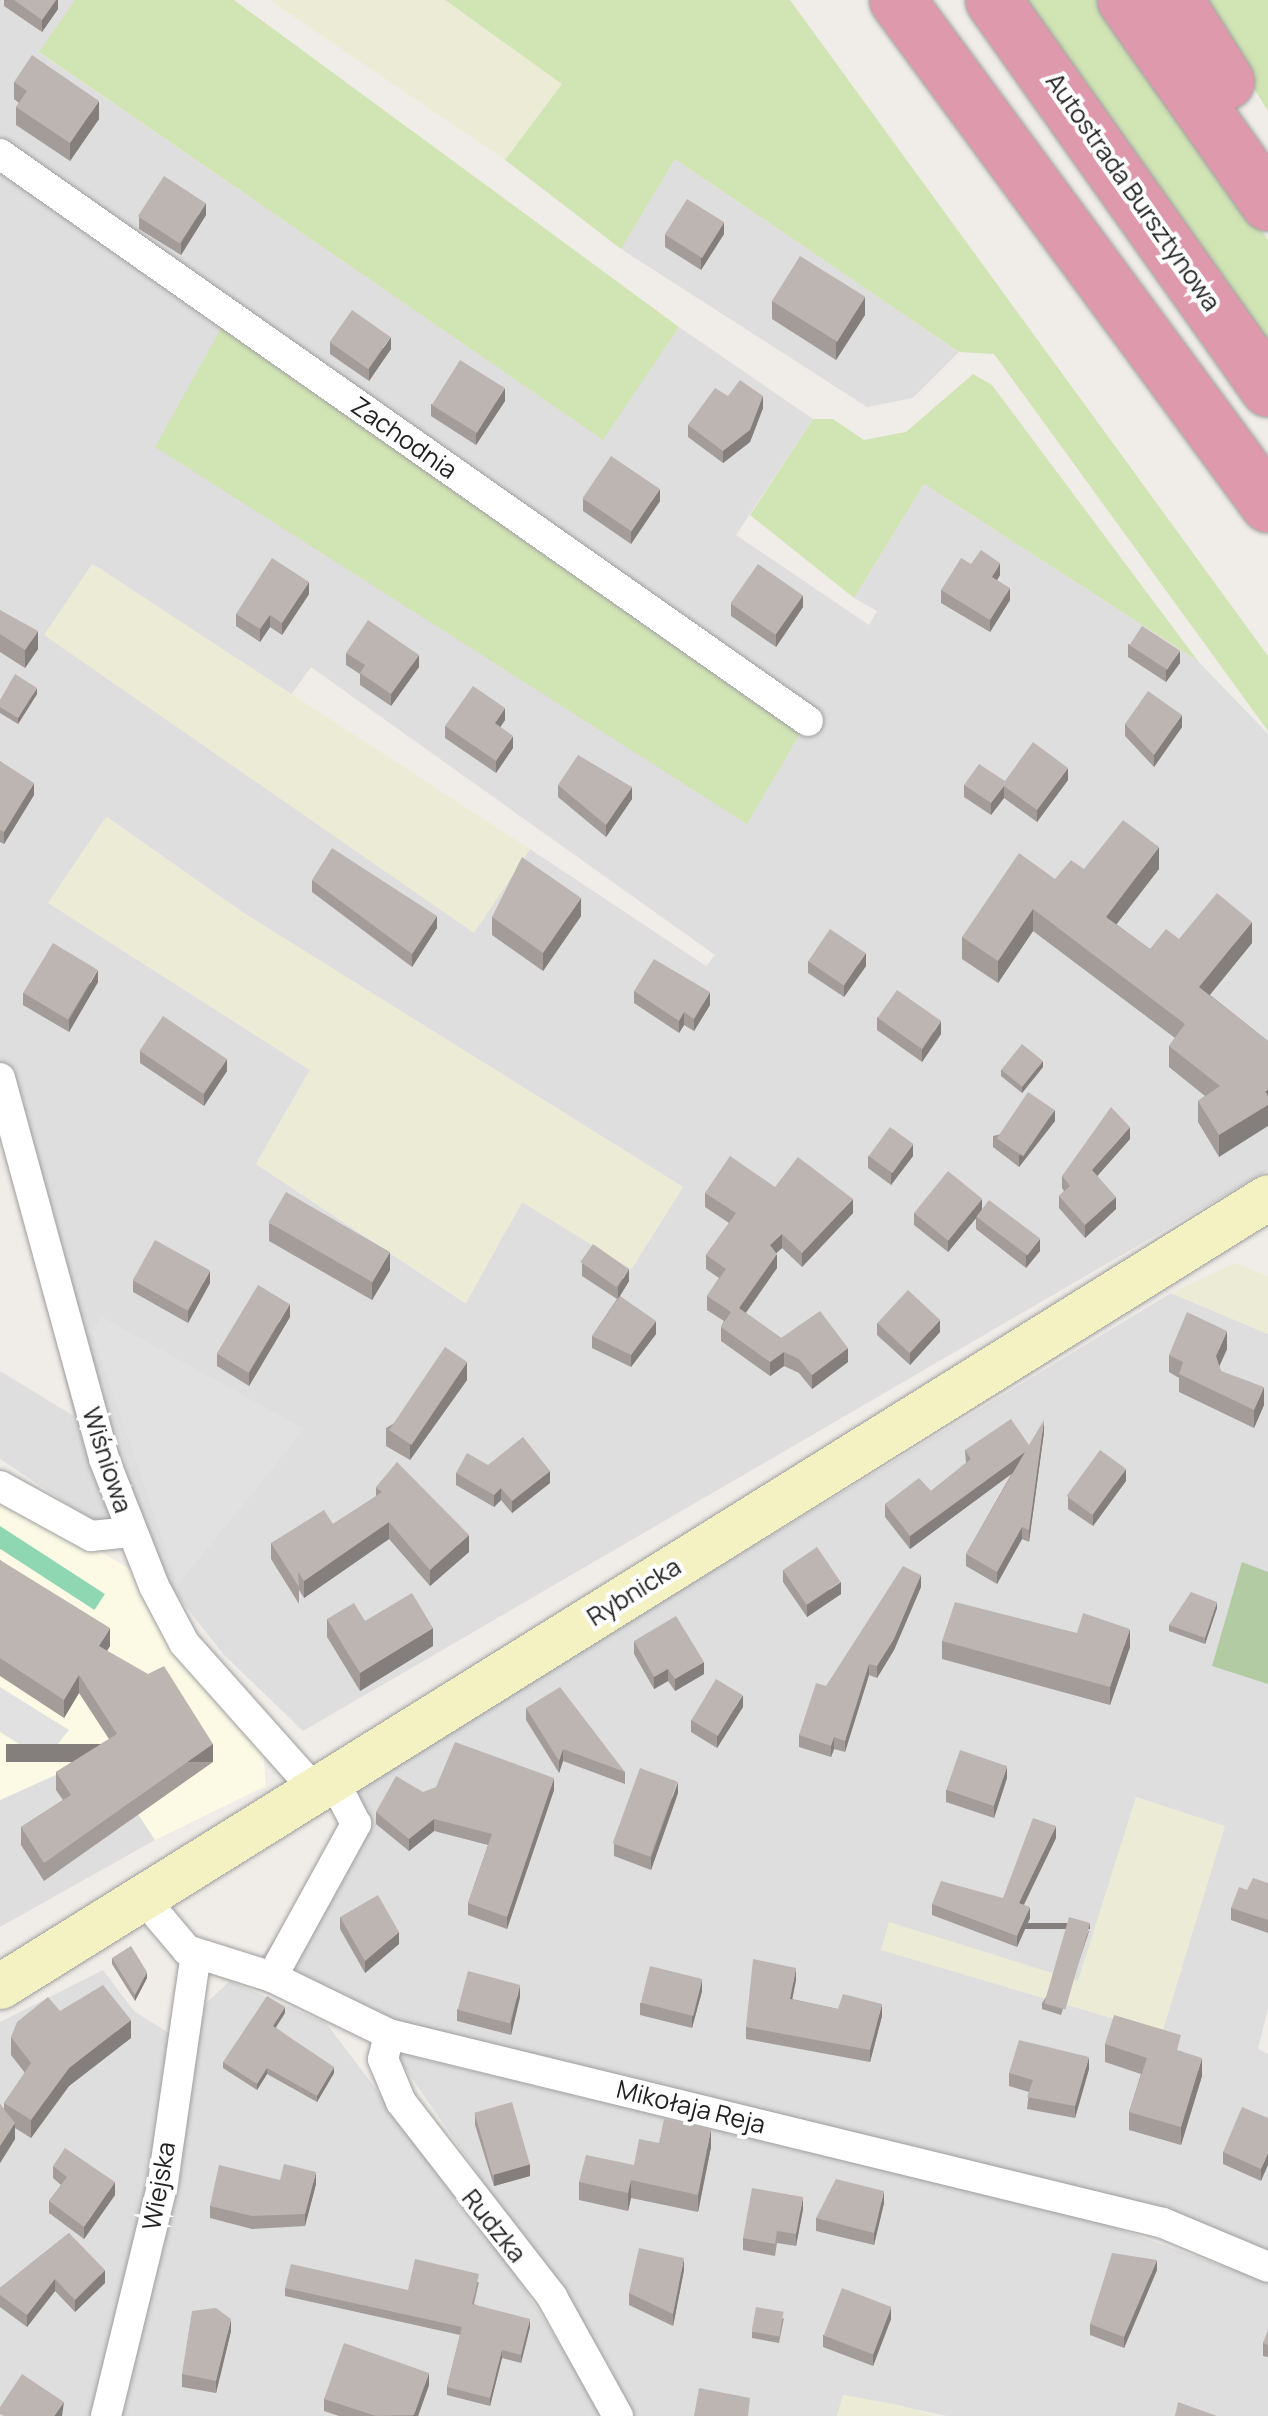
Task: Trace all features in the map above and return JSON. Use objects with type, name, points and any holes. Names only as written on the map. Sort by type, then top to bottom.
[{"type":"highway","points":[[897,0],[1268,504]]},
{"type":"highway","name":"Autostrada Bursztynowa","points":[[993,0],[1268,388]]},
{"type":"highway","points":[[1125,0],[1268,202]]},
{"type":"highway","points":[[1174,0],[1268,147]]},
{"type":"street","name":"Zachodnia","points":[[0,154],[808,721]]},
{"type":"street","name":"Wiśniowa","points":[[0,1078],[131,1532],[184,1643],[324,1784],[356,1824],[272,1977]]},
{"type":"street","name":"Rybnicka","points":[[0,1986],[1268,1197]]},
{"type":"street","points":[[0,1486],[91,1536],[131,1532]]},
{"type":"street","name":"Mikołaja Reja","points":[[143,1898],[196,1954],[272,1977],[389,2034],[1163,2223],[1268,2267]]},
{"type":"street","name":"Wiejska","points":[[106,2416],[163,2182],[196,1954]]},
{"type":"street","name":"Rudzka","points":[[389,2034],[383,2059],[401,2102],[552,2298],[618,2416]]},
{"type":"shaded area","points":[[0,0],[75,0],[40,53],[602,439],[679,327],[813,419],[736,535],[869,625],[877,611],[854,598],[924,484],[1198,661],[1268,734],[1268,1170],[303,1731],[224,1655],[146,1556],[0,1459],[0,1371],[74,1416],[11,1150],[0,1142],[0,173],[221,328],[156,447],[747,823],[812,714],[0,143]],"holes":[[[93,564],[291,695],[311,667],[715,955],[706,966],[530,849],[474,932]],[[107,817],[242,912],[683,1187],[632,1268],[522,1202],[465,1303],[256,1164],[310,1070],[49,903]]]},
{"type":"shaded area","points":[[675,159],[959,352],[913,398],[867,407],[621,249]]},
{"type":"shaded area","points":[[1171,1293],[1268,1334],[1268,2008],[1258,2049],[1268,2054],[1268,2250],[1179,2218],[337,2008],[255,1965],[343,1849],[356,1760],[612,1632]]},
{"type":"shaded area","points":[[102,1317],[304,1429],[178,1585],[92,1332]]},
{"type":"shaded area","points":[[0,1490],[136,1573],[170,1649],[262,1738],[266,1786],[155,1840],[100,1755],[0,1800]]},
{"type":"shaded area","points":[[0,1687],[69,1730],[45,1760],[0,1732]]},
{"type":"shaded area","points":[[100,1755],[155,1840],[0,1927],[0,1800]]},
{"type":"shaded area","points":[[103,1970],[134,2011],[196,2050],[205,2004],[230,1981],[326,2023],[508,2263],[605,2416],[0,2416],[0,2022]]},
{"type":"shaded area","points":[[394,2052],[1102,2223],[1268,2282],[1268,2416],[947,2416],[844,2395],[837,2416],[630,2416],[609,2365]]},
{"type":"green space","points":[[75,0],[234,0],[679,327],[603,440],[39,52]]},
{"type":"green space","points":[[269,0],[445,0],[563,84],[505,160]]},
{"type":"green space","points":[[445,0],[790,0],[1268,656],[1268,731],[994,354],[959,352],[675,159],[621,249],[505,160],[562,84]]},
{"type":"green space","points":[[1016,0],[1099,0],[1231,183],[1268,240],[1268,356]]},
{"type":"green space","points":[[1199,0],[1268,0],[1268,111]]},
{"type":"green space","points":[[221,328],[800,734],[747,824],[155,447]]},
{"type":"green space","points":[[973,374],[992,385],[1198,661],[924,484],[854,598],[750,515],[813,419],[833,419],[864,440],[906,432]]},
{"type":"green space","points":[[92,564],[530,849],[474,933],[44,635]]},
{"type":"green space","points":[[106,817],[242,912],[683,1187],[631,1269],[522,1202],[466,1303],[256,1164],[310,1070],[48,903]]},
{"type":"green space","points":[[1235,1263],[1268,1276],[1268,1334],[1171,1293]]},
{"type":"green space","points":[[0,1526],[105,1594],[94,1610],[0,1549]]},
{"type":"green space","points":[[1242,1562],[1268,1572],[1268,1684],[1212,1666]]},
{"type":"green space","points":[[1136,1797],[1225,1826],[1162,2033],[881,1950],[889,1922],[1078,1981]]},
{"type":"green space","points":[[843,2395],[899,2405],[936,2416],[837,2416]]},
{"type":"building","points":[[14,0],[56,0],[42,20]]},
{"type":"building","points":[[32,55],[99,101],[70,143],[16,107],[27,91],[14,82]]},
{"type":"building","points":[[164,176],[206,203],[180,243],[138,216]]},
{"type":"building","points":[[687,199],[724,222],[702,258],[665,235]]},
{"type":"building","points":[[800,256],[865,297],[837,342],[772,301]]},
{"type":"building","points":[[352,310],[391,337],[368,369],[330,342]]},
{"type":"building","points":[[460,360],[505,388],[477,433],[432,405]]},
{"type":"building","points":[[740,380],[763,396],[750,430],[723,451],[688,425],[715,388],[728,396]]},
{"type":"building","points":[[611,456],[660,489],[631,531],[582,498]]},
{"type":"building","points":[[981,550],[1000,563],[992,577],[1010,588],[990,620],[941,590],[961,558],[971,564]]},
{"type":"building","points":[[272,558],[309,582],[282,623],[270,615],[260,629],[236,614]]},
{"type":"building","points":[[758,564],[803,596],[776,635],[730,603]]},
{"type":"building","points":[[0,610],[38,631],[25,650],[0,634]]},
{"type":"building","points":[[368,620],[419,655],[391,694],[360,673],[365,665],[346,653]]},
{"type":"building","points":[[1142,626],[1180,651],[1167,670],[1129,645]]},
{"type":"building","points":[[15,674],[37,688],[18,718],[0,707]]},
{"type":"building","points":[[473,686],[505,708],[495,723],[513,736],[496,761],[445,726]]},
{"type":"building","points":[[1148,691],[1182,715],[1154,755],[1125,724]]},
{"type":"building","points":[[1033,742],[1068,768],[1037,810],[1004,786],[991,803],[964,785],[979,764],[1005,781]]},
{"type":"building","points":[[578,755],[632,787],[606,825],[558,785]]},
{"type":"building","points":[[0,761],[34,783],[4,832],[0,830]]},
{"type":"building","points":[[1123,820],[1159,847],[1106,917],[1150,949],[1166,929],[1179,939],[1217,893],[1252,922],[1199,987],[1268,1041],[1268,1105],[1219,1135],[1198,1101],[1220,1086],[1169,1046],[1185,1024],[1033,909],[998,961],[962,937],[1019,853],[1055,879],[1071,860],[1084,869]]},
{"type":"building","points":[[332,848],[437,916],[412,954],[312,880]]},
{"type":"building","points":[[522,857],[581,898],[543,953],[492,917]]},
{"type":"building","points":[[830,929],[866,953],[844,985],[808,961]]},
{"type":"building","points":[[53,943],[98,970],[68,1019],[23,993]]},
{"type":"building","points":[[654,959],[710,992],[694,1019],[684,1012],[679,1021],[634,991]]},
{"type":"building","points":[[897,990],[941,1021],[922,1049],[877,1018]]},
{"type":"building","points":[[163,1016],[227,1059],[203,1094],[140,1051]]},
{"type":"building","points":[[1022,1044],[1043,1061],[1022,1087],[1001,1070]]},
{"type":"building","points":[[1028,1092],[1055,1110],[1023,1156],[997,1138]]},
{"type":"building","points":[[1111,1107],[1130,1127],[1092,1170],[1116,1197],[1085,1225],[1059,1196],[1070,1186],[1062,1176]]},
{"type":"building","points":[[890,1127],[913,1144],[892,1173],[869,1156]]},
{"type":"building","points":[[730,1156],[775,1187],[798,1157],[853,1199],[802,1253],[782,1234],[770,1245],[777,1254],[739,1308],[781,1338],[820,1311],[848,1348],[812,1375],[799,1359],[784,1352],[770,1362],[721,1327],[731,1312],[707,1296],[726,1269],[706,1255],[736,1213],[705,1193]]},
{"type":"building","points":[[948,1171],[982,1199],[948,1241],[914,1213]]},
{"type":"building","points":[[286,1192],[390,1252],[372,1282],[268,1222]]},
{"type":"building","points":[[989,1200],[1040,1239],[1027,1255],[976,1217]]},
{"type":"building","points":[[155,1240],[210,1271],[188,1311],[133,1280]]},
{"type":"building","points":[[593,1244],[629,1269],[616,1287],[580,1262]]},
{"type":"building","points":[[258,1285],[290,1304],[249,1373],[217,1354]]},
{"type":"building","points":[[908,1290],[940,1320],[909,1353],[877,1323]]},
{"type":"building","points":[[620,1296],[656,1321],[631,1355],[592,1336]]},
{"type":"building","points":[[1187,1312],[1227,1331],[1216,1356],[1221,1371],[1264,1387],[1254,1410],[1179,1374],[1183,1362],[1169,1355]]},
{"type":"building","points":[[445,1347],[467,1362],[411,1445],[389,1430]]},
{"type":"building","points":[[1011,1419],[1029,1445],[1044,1420],[1029,1530],[1022,1527],[997,1572],[966,1554],[1025,1452],[910,1536],[885,1504],[919,1478],[931,1491],[971,1459],[965,1450]]},
{"type":"building","points":[[523,1437],[550,1471],[512,1501],[501,1488],[494,1495],[456,1473],[467,1453],[488,1465]]},
{"type":"building","points":[[1100,1450],[1126,1469],[1092,1515],[1066,1496]]},
{"type":"building","points":[[397,1462],[469,1535],[430,1570],[389,1522],[304,1581],[298,1572],[299,1587],[271,1543],[324,1510],[333,1524],[382,1492],[376,1487]]},
{"type":"building","points":[[817,1547],[840,1582],[806,1605],[783,1570]]},
{"type":"building","points":[[0,1560],[110,1628],[99,1646],[148,1674],[164,1666],[213,1744],[44,1863],[21,1827],[71,1795],[56,1772],[117,1734],[79,1675],[64,1700],[0,1658]]},
{"type":"building","points":[[903,1566],[921,1575],[894,1639],[877,1666],[869,1664],[845,1741],[834,1737],[831,1746],[799,1735],[816,1683],[826,1686]]},
{"type":"building","points":[[1191,1592],[1217,1602],[1205,1638],[1169,1625]]},
{"type":"building","points":[[412,1593],[433,1628],[360,1673],[327,1619],[354,1603],[365,1621]]},
{"type":"building","points":[[955,1602],[1077,1633],[1083,1613],[1130,1629],[1110,1687],[942,1641]]},
{"type":"building","points":[[676,1616],[704,1662],[675,1679],[668,1669],[654,1677],[634,1641]]},
{"type":"building","points":[[716,1679],[743,1695],[718,1736],[691,1720]]},
{"type":"building","points":[[560,1687],[625,1772],[563,1749],[559,1761],[526,1708]]},
{"type":"building","points":[[455,1742],[554,1778],[507,1917],[468,1903],[492,1834],[434,1819],[409,1839],[376,1812],[396,1776],[423,1792],[436,1787]]},
{"type":"building","points":[[960,1750],[1007,1766],[994,1806],[946,1790]]},
{"type":"building","points":[[640,1768],[678,1782],[650,1857],[613,1843]]},
{"type":"building","points":[[1033,1818],[1056,1826],[1019,1903],[1030,1907],[1017,1936],[932,1904],[941,1881],[1003,1898]]},
{"type":"building","points":[[1253,1878],[1268,1883],[1268,1920],[1231,1908],[1239,1887],[1247,1890]]},
{"type":"building","points":[[378,1895],[399,1932],[365,1961],[340,1917]]},
{"type":"building","points":[[1069,1917],[1090,1923],[1065,2010],[1044,2004]]},
{"type":"building","points":[[131,1946],[147,1972],[135,1995],[112,1958]]},
{"type":"building","points":[[753,1959],[796,1968],[790,1999],[838,2009],[843,1994],[882,2004],[870,2050],[746,2027]]},
{"type":"building","points":[[650,1966],[702,1979],[693,2016],[641,2003]]},
{"type":"building","points":[[468,1971],[520,1985],[510,2024],[458,2010]]},
{"type":"building","points":[[103,1985],[131,2020],[69,2068],[31,2120],[4,2103],[31,2063],[11,2037],[17,2022],[48,1997],[60,2011]]},
{"type":"building","points":[[267,1996],[285,2007],[273,2026],[334,2067],[317,2096],[267,2068],[257,2084],[223,2062]]},
{"type":"building","points":[[1114,2015],[1181,2035],[1177,2050],[1202,2058],[1181,2127],[1129,2112],[1147,2058],[1105,2044]]},
{"type":"building","points":[[1019,2040],[1089,2057],[1075,2106],[1027,2097],[1033,2080],[1009,2073]]},
{"type":"building","points":[[512,2102],[530,2164],[492,2175],[475,2113]]},
{"type":"building","points":[[0,2104],[15,2123],[0,2146]]},
{"type":"building","points":[[1242,2107],[1268,2118],[1268,2153],[1261,2169],[1223,2152]]},
{"type":"building","points":[[664,2119],[711,2129],[698,2195],[631,2180],[628,2193],[579,2182],[586,2155],[634,2165],[639,2139],[659,2143]]},
{"type":"building","points":[[65,2148],[115,2182],[84,2227],[49,2201],[67,2177],[53,2166]]},
{"type":"building","points":[[284,2164],[316,2172],[305,2214],[252,2216],[210,2206],[219,2165],[280,2180]]},
{"type":"building","points":[[836,2179],[884,2191],[874,2233],[816,2218]]},
{"type":"building","points":[[752,2188],[803,2197],[796,2234],[777,2231],[775,2244],[743,2238]]},
{"type":"building","points":[[69,2233],[105,2270],[75,2300],[55,2279],[27,2315],[0,2295],[0,2288]]},
{"type":"building","points":[[639,2248],[684,2258],[673,2314],[629,2293]]},
{"type":"building","points":[[1112,2253],[1157,2260],[1124,2337],[1090,2324]]},
{"type":"building","points":[[415,2259],[479,2274],[472,2304],[530,2319],[521,2355],[502,2350],[490,2398],[447,2387],[462,2327],[285,2288],[291,2264],[408,2290]]},
{"type":"building","points":[[842,2288],[891,2307],[873,2355],[824,2336]]},
{"type":"building","points":[[756,2307],[784,2312],[779,2336],[752,2332]]},
{"type":"building","points":[[216,2308],[231,2319],[216,2381],[182,2374],[192,2311]]},
{"type":"building","points":[[344,2343],[429,2373],[414,2415],[376,2416],[324,2399]]},
{"type":"building","points":[[22,2374],[64,2402],[54,2416],[0,2414],[0,2407]]},
{"type":"building","points":[[699,2388],[750,2398],[748,2416],[694,2416]]},
{"type":"building","points":[[1178,2402],[1217,2416],[1175,2416]]}]
